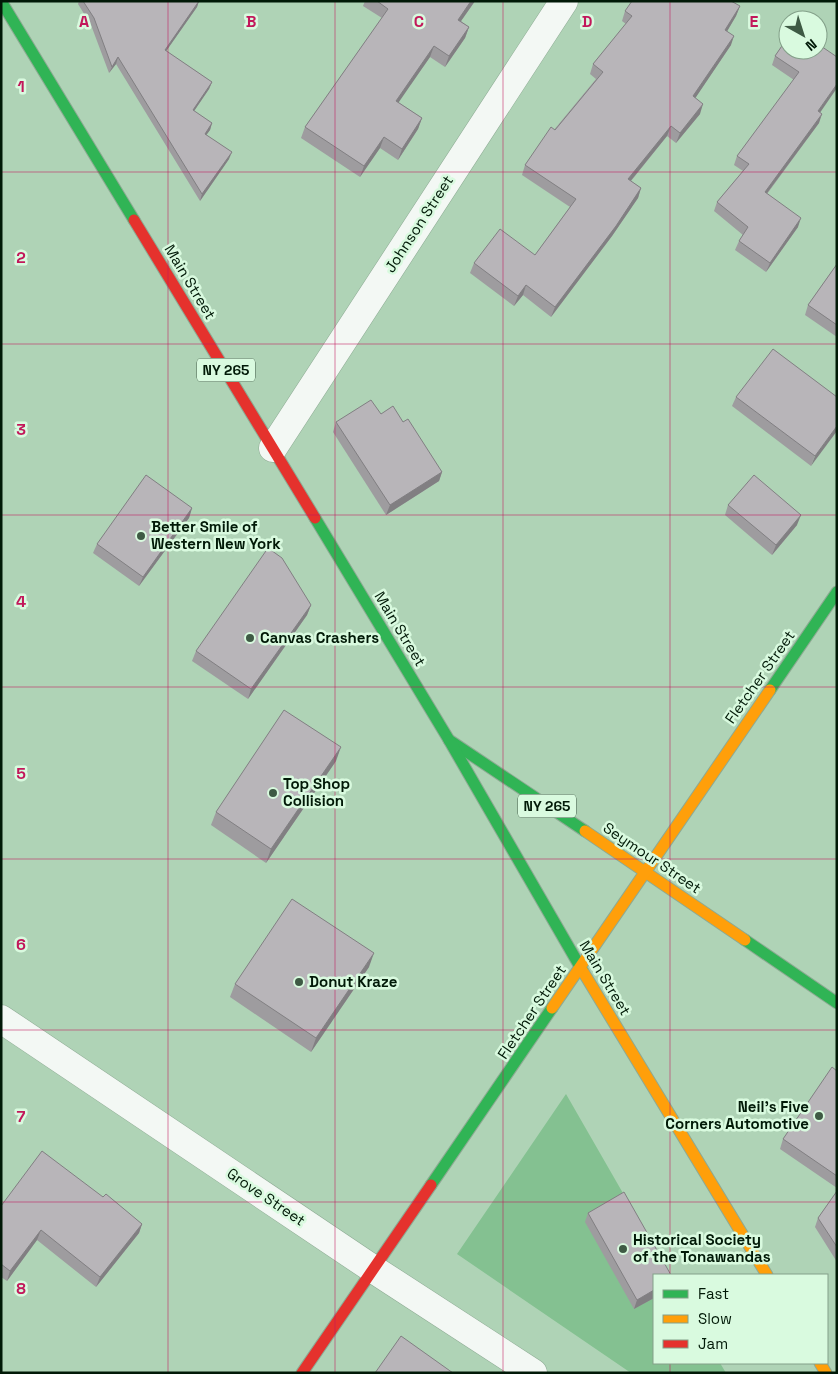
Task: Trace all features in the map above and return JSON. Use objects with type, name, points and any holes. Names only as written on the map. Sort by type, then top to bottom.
[{"type":"street","name":"Main Street","points":[[1,1],[274,448],[449,740],[580,968],[766,1274]]},
{"type":"street","name":"Johnson Street","points":[[274,448],[564,1]]},
{"type":"street","name":"Fletcher Street","points":[[302,1373],[837,592]]},
{"type":"street","name":"Seymour Street","points":[[449,740],[645,871],[837,1003]]},
{"type":"street","name":"Grove Street","points":[[1,1019],[373,1269],[532,1373]]},
{"type":"green space","points":[[566,1094],[669,1274],[653,1274],[653,1364],[721,1364],[726,1373],[631,1373],[457,1254]]},
{"type":"building","points":[[83,1],[199,1],[165,50],[212,82],[193,110],[212,123],[205,134],[232,152],[202,194],[118,57],[112,67],[94,18]]},
{"type":"building","points":[[377,1],[471,1],[458,20],[469,27],[449,56],[434,46],[396,101],[422,118],[402,149],[384,137],[364,166],[305,127],[388,9]]},
{"type":"building","points":[[632,1],[731,1],[740,6],[725,30],[734,36],[693,96],[703,104],[680,133],[671,126],[628,179],[641,188],[616,226],[555,307],[526,285],[518,296],[474,263],[500,229],[535,255],[576,199],[525,165],[551,127],[555,130],[603,72],[593,64],[632,16],[625,11]]},
{"type":"building","points":[[828,51],[837,57],[837,84],[818,111],[822,114],[765,192],[801,218],[770,263],[739,241],[748,227],[717,202],[749,164],[737,156],[799,72],[781,60],[828,60]]},
{"type":"building","points":[[837,264],[837,325],[808,305]]},
{"type":"building","points":[[773,349],[837,397],[837,426],[815,456],[736,397]]},
{"type":"building","points":[[371,400],[381,414],[393,406],[403,422],[408,419],[442,472],[390,505],[336,422]]},
{"type":"building","name":"Better Smile of Western New York","points":[[146,475],[192,508],[143,577],[97,544]]},
{"type":"building","points":[[754,475],[801,515],[776,545],[728,505]]},
{"type":"building","name":"Canvas Crashers","points":[[268,548],[282,558],[311,605],[251,689],[196,651]]},
{"type":"building","name":"Top Shop Collision","points":[[284,710],[341,747],[271,849],[216,812]]},
{"type":"building","name":"Donut Kraze","points":[[292,899],[374,953],[316,1038],[235,984]]},
{"type":"building","name":"Neil's Five Corners Automotive","points":[[832,1067],[837,1071],[837,1176],[783,1139]]},
{"type":"building","points":[[42,1151],[103,1197],[106,1194],[142,1224],[100,1277],[41,1230],[10,1271],[1,1264],[1,1206]]},
{"type":"building","points":[[837,1191],[837,1247],[818,1218]]},
{"type":"building","name":"Historical Society of the Tonawandas","points":[[624,1192],[670,1274],[653,1274],[653,1291],[637,1300],[588,1213]]},
{"type":"building","points":[[401,1336],[453,1373],[375,1373]]},
{"type":"traffic: fast","points":[[1,1],[134,220]]},
{"type":"traffic: fast","points":[[315,518],[449,740],[585,831]]},
{"type":"traffic: fast","points":[[770,690],[837,592]]},
{"type":"traffic: fast","points":[[449,740],[582,970]]},
{"type":"traffic: fast","points":[[745,940],[837,1003]]},
{"type":"traffic: fast","points":[[431,1185],[552,1008]]},
{"type":"traffic: slow","points":[[552,1008],[770,690]]},
{"type":"traffic: slow","points":[[585,831],[745,940]]},
{"type":"traffic: slow","points":[[582,970],[766,1274]]},
{"type":"traffic: slow","points":[[821,1364],[826,1373]]},
{"type":"traffic: jam","points":[[134,220],[315,518]]},
{"type":"traffic: jam","points":[[302,1373],[431,1185]]},
{"type":"place","name":"Better Smile of Western New York","points":[[141,536]]},
{"type":"place","name":"Canvas Crashers","points":[[250,638]]},
{"type":"place","name":"Top Shop Collision","points":[[273,793]]},
{"type":"place","name":"Donut Kraze","points":[[299,982]]},
{"type":"place","name":"Neil's Five Corners Automotive","points":[[819,1116]]},
{"type":"place","name":"Historical Society of the Tonawandas","points":[[623,1249]]}]
